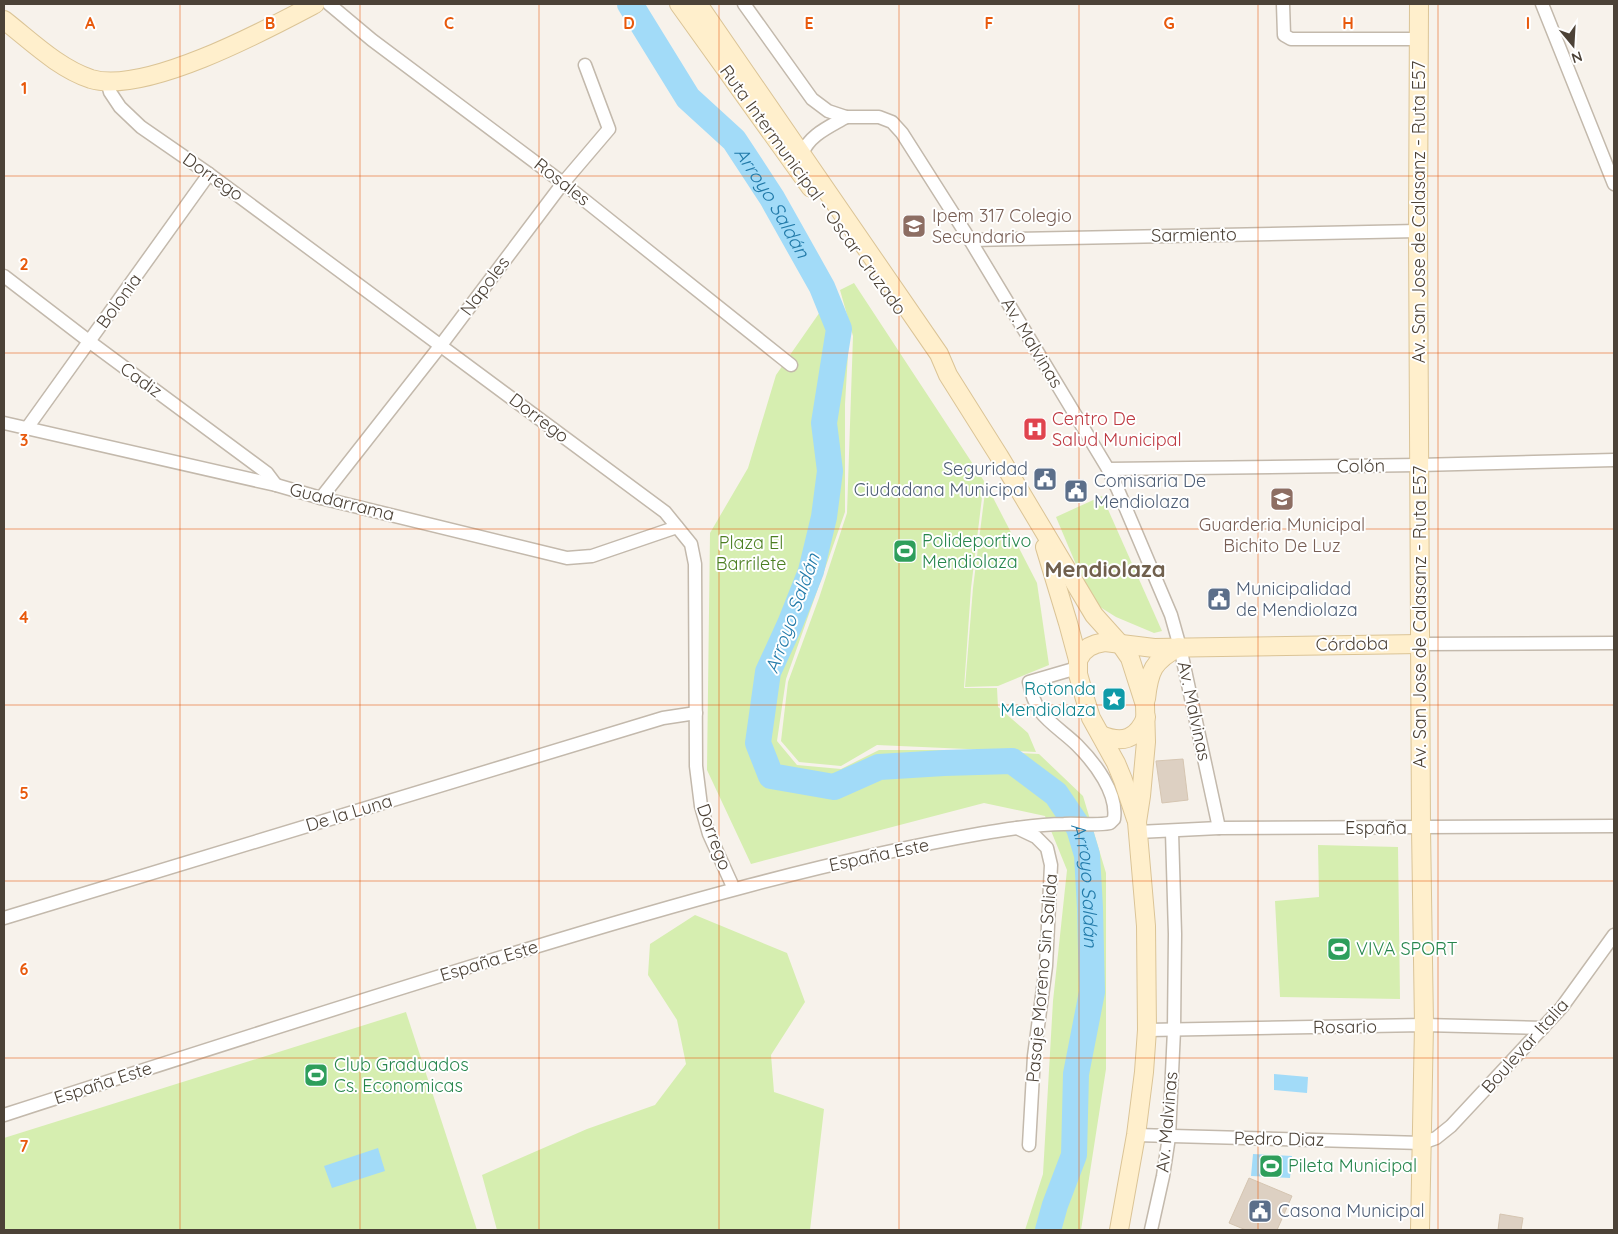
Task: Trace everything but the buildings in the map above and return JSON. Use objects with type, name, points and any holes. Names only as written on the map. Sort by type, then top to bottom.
[{"type":"main road","points":[[4,20],[69,70],[90,78],[107,81],[133,80],[175,68],[252,37],[314,4]]},
{"type":"main road","name":"Ruta Intermunicipal - Oscar Cruzado","points":[[679,4],[933,359],[948,375]]},
{"type":"main road","name":"Ruta Intermunicipal - Oscar Cruzado","points":[[698,4],[939,354],[948,375],[1094,615],[1130,658],[1146,711],[1144,768],[1137,827]]},
{"type":"main road","name":"Av. San Jose de Calasanz - Ruta E57","points":[[1419,4],[1420,828],[1424,1025],[1420,1230]]},
{"type":"main road","name":"Ruta Intermunicipal - Oscar Cruzado","points":[[1036,518],[1053,571],[1091,718],[1123,780],[1137,827],[1146,926],[1147,1030],[1136,1135],[1119,1230]]},
{"type":"main road","points":[[1077,664],[1083,652],[1096,644],[1105,642],[1121,645]]},
{"type":"main road","name":"Córdoba","points":[[1121,645],[1154,648],[1420,644]]},
{"type":"main road","points":[[1100,736],[1118,740],[1136,734],[1142,727],[1146,711],[1151,670],[1165,654],[1180,647]]},
{"type":"street","name":"Rosales","points":[[329,4],[372,40],[563,183],[791,365]]},
{"type":"street","points":[[703,4],[719,33]]},
{"type":"street","name":"Av. Malvinas","points":[[744,4],[812,99],[828,111],[846,117],[879,117],[892,122],[902,133],[970,240],[1108,469],[1171,615],[1180,647],[1219,828]]},
{"type":"street","points":[[1283,4],[1284,35],[1291,39],[1419,39]]},
{"type":"street","points":[[1542,4],[1614,184]]},
{"type":"street","name":"Napoles","points":[[321,498],[441,345],[563,183],[609,129],[585,65]]},
{"type":"street","name":"Dorrego","points":[[107,81],[110,92],[120,108],[141,127],[209,174],[665,512],[677,527],[690,544],[696,564],[696,766],[701,806],[709,834],[734,889]]},
{"type":"street","points":[[802,154],[806,144],[816,135],[846,117]]},
{"type":"street","name":"Bolonia","points":[[27,428],[209,174]]},
{"type":"street","name":"Sarmiento","points":[[970,240],[1418,231]]},
{"type":"street","name":"Cadiz","points":[[4,276],[267,473],[276,485]]},
{"type":"street","name":"Guadarrama","points":[[4,423],[276,485],[321,498],[568,558],[592,556],[677,527]]},
{"type":"street","name":"Colón","points":[[1108,469],[1419,465],[1614,460]]},
{"type":"street","name":"Córdoba","points":[[1420,644],[1614,643]]},
{"type":"street","name":"España Este","points":[[4,1114],[407,986],[734,889],[849,860],[981,834],[1059,824],[1110,823],[1114,819],[1114,805],[1108,789],[1091,761],[1077,745],[1041,712],[1032,696],[1029,682],[1077,664]]},
{"type":"street","name":"De la Luna","points":[[4,918],[663,718],[696,713]]},
{"type":"street","name":"España","points":[[1137,827],[1172,832],[1219,828],[1614,826]]},
{"type":"street","name":"Pasaje Moreno Sin Salida","points":[[1017,828],[1036,837],[1047,848],[1052,865],[1046,966],[1034,1056],[1029,1145]]},
{"type":"street","name":"Av. Malvinas","points":[[1151,1230],[1163,1176],[1169,1136],[1174,1030],[1175,934],[1172,832]]},
{"type":"street","name":"Boulevar Italia","points":[[1422,1143],[1436,1138],[1451,1126],[1543,1028],[1562,1007],[1614,935]]},
{"type":"street","name":"Rosario","points":[[1147,1030],[1424,1025],[1543,1028]]},
{"type":"street","name":"Pedro Diaz","points":[[1136,1135],[1422,1143]]},
{"type":"green space","name":"Polideportivo Mendiolaza","points":[[854,283],[984,481],[971,588],[964,688],[997,688],[998,707],[1028,733],[1036,752],[877,745],[841,766],[799,762],[781,741],[788,682],[819,598],[847,513],[853,336],[840,290]]},
{"type":"green space","name":"Plaza El Barrilete","points":[[836,289],[849,337],[845,404],[845,512],[786,679],[777,741],[797,765],[841,769],[879,750],[965,750],[1039,754],[1083,796],[1106,873],[1106,1069],[1081,1230],[1025,1230],[1043,1174],[1053,1001],[1067,870],[1045,816],[984,803],[751,864],[707,770],[710,533],[748,468],[776,375]]},
{"type":"green space","points":[[986,484],[1037,583],[1049,665],[998,686],[965,687],[973,588]]},
{"type":"green space","points":[[1102,496],[1162,631],[1154,633],[1116,617],[1100,607],[1080,574],[1056,517]]},
{"type":"green space","name":"VIVA SPORT","points":[[1318,845],[1398,847],[1400,999],[1280,997],[1275,901],[1319,897]]},
{"type":"green space","points":[[695,915],[787,953],[805,1002],[771,1055],[774,1092],[824,1109],[810,1230],[497,1230],[482,1175],[587,1129],[655,1105],[686,1064],[677,1020],[648,975],[650,944]]},
{"type":"green space","name":"Club Graduados Cs. Economicas","points":[[406,1012],[477,1230],[4,1230],[4,1138]]},
{"type":"water","points":[[1274,1074],[1308,1077],[1307,1093],[1274,1090]]},
{"type":"water","points":[[378,1148],[385,1171],[332,1188],[324,1166]]},
{"type":"water","name":"Pileta Municipal","points":[[1253,1154],[1292,1156],[1290,1178],[1251,1176]]},
{"type":"waterway","name":"Arroyo Saldán","points":[[630,4],[688,98],[734,140],[772,198],[822,287],[839,329],[824,423],[830,471],[824,517],[811,571],[768,672],[758,743],[771,776],[834,787],[879,767],[1012,761],[1056,794],[1079,828],[1087,855],[1092,992],[1076,1074],[1074,1155],[1055,1205],[1048,1230]]},
{"type":"place","name":"Ipem 317 Colegio Secundario","points":[[914,226]]},
{"type":"place","name":"Centro De Salud Municipal","points":[[1035,429]]},
{"type":"place","name":"Seguridad Ciudadana Municipal","points":[[1045,479]]},
{"type":"place","name":"Comisaria De Mendiolaza","points":[[1076,491]]},
{"type":"place","name":"Guarderia Municipal Bichito De Luz","points":[[1282,499]]},
{"type":"place","name":"Polideportivo Mendiolaza","points":[[905,551]]},
{"type":"place","name":"Municipalidad de Mendiolaza","points":[[1219,599]]},
{"type":"place","name":"Rotonda Mendiolaza","points":[[1114,699]]},
{"type":"place","name":"VIVA SPORT","points":[[1339,949]]},
{"type":"place","name":"Club Graduados Cs. Economicas","points":[[316,1075]]},
{"type":"place","name":"Pileta Municipal","points":[[1271,1166]]},
{"type":"place","name":"Casona Municipal","points":[[1260,1211]]},
{"type":"district","name":"Mendiolaza","points":[[1105,569]]}]
